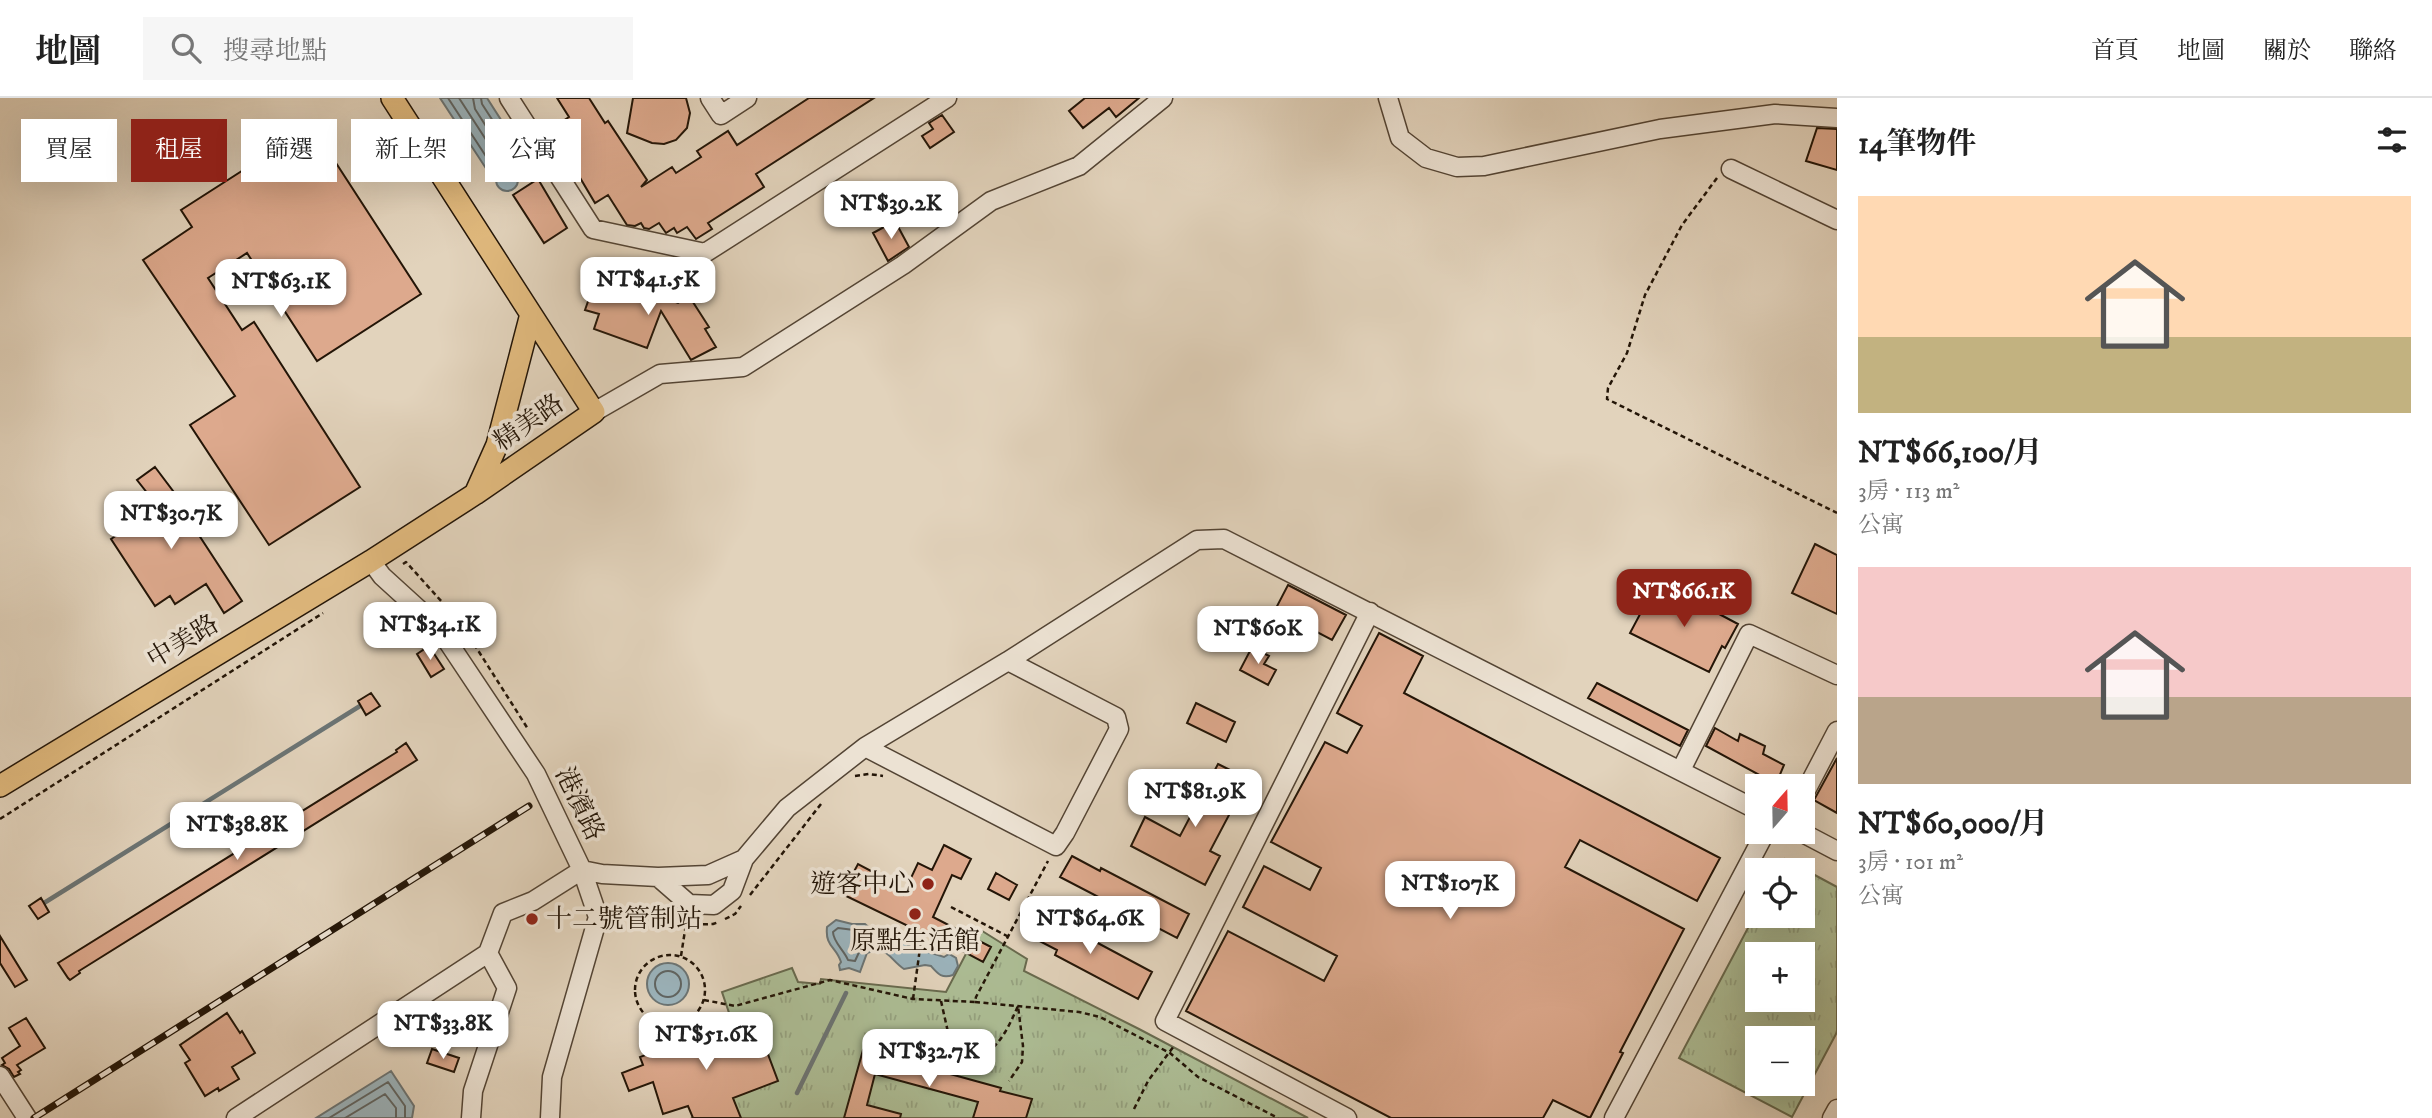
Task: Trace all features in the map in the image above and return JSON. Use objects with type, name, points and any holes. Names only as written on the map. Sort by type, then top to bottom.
[{"type":"main road","name":"精美路","points":[[392,98],[594,412],[475,494],[400,554]]},
{"type":"main road","points":[[475,494],[497,445],[531,314]]},
{"type":"main road","name":"中美路","points":[[0,786],[400,554]]},
{"type":"street","points":[[509,98],[593,229],[705,253],[947,98]]},
{"type":"street","points":[[710,98],[721,115],[747,98]]},
{"type":"street","points":[[594,412],[660,374],[743,367],[902,265],[991,201],[1079,166],[1163,98]]},
{"type":"street","points":[[1388,98],[1400,138],[1426,158],[1457,167],[1484,166],[1660,129],[1775,114],[1837,118]]},
{"type":"street","points":[[1731,169],[1837,220]]},
{"type":"street","points":[[658,877],[689,904],[714,905],[732,891],[744,859],[788,808],[865,747],[1008,661],[1197,541],[1224,538],[1745,804]]},
{"type":"street","name":"港濱路","points":[[377,568],[438,627],[536,774],[582,870],[598,918],[552,1077],[550,1118]]},
{"type":"street","points":[[1347,1118],[1165,1021],[1370,612]]},
{"type":"street","points":[[1681,770],[1749,634],[1837,675]]},
{"type":"street","points":[[865,747],[1056,846],[1119,729],[1116,717],[1008,661]]},
{"type":"street","points":[[1815,774],[1837,731]]},
{"type":"street","points":[[1815,839],[1837,851]]},
{"type":"street","points":[[1614,1118],[1759,844]]},
{"type":"street","points":[[236,1118],[488,953],[503,913],[533,901],[582,870],[658,877],[708,875],[744,859]]},
{"type":"street","points":[[471,1118],[473,1091],[507,988],[488,953]]},
{"type":"street","points":[[0,1076],[27,1118]]},
{"type":"street","points":[[1832,1118],[1837,1109]]},
{"type":"path","points":[[1731,169],[1718,176],[1682,225],[1660,265],[1645,295],[1627,353],[1608,388],[1607,398],[1837,513]]},
{"type":"path","points":[[377,568],[400,554]]},
{"type":"path","points":[[0,819],[324,612]]},
{"type":"path","points":[[848,778],[869,774],[887,777]]},
{"type":"path","points":[[686,925],[713,924],[735,915],[821,805]]},
{"type":"path","points":[[975,1002],[1056,846]]},
{"type":"path","points":[[681,956],[689,904]]},
{"type":"path","points":[[951,907],[1007,936]]},
{"type":"path","points":[[914,999],[921,941]]},
{"type":"path","points":[[660,1024],[687,1021],[701,1009],[705,1000],[702,973],[681,956],[672,954],[654,958],[646,964],[636,979],[635,988],[639,1006],[651,1020],[685,1040]]},
{"type":"path","points":[[705,1000],[735,1006],[830,980],[914,999],[1079,1012],[1100,1017],[1170,1053],[1198,1077],[1278,1118]]},
{"type":"path","points":[[941,1000],[954,1059],[976,1058],[992,1048],[1006,1032],[1018,1006]]},
{"type":"path","points":[[1009,1081],[1022,1062],[1023,1046],[1018,1006]]},
{"type":"path","points":[[1134,1109],[1182,1030]]},
{"type":"green space","points":[[1815,875],[1837,887],[1837,1032],[1815,1074],[1815,1026],[1745,1026],[1745,1092],[1679,1058],[1748,928],[1815,928]]},
{"type":"green space","points":[[979,929],[1027,959],[1024,971],[1308,1118],[691,1118],[708,1112],[748,1069],[722,992],[792,968],[798,982],[820,984],[821,979],[946,992]]},
{"type":"green space","points":[[1752,1096],[1803,1096],[1792,1117]]},
{"type":"water","points":[[440,98],[487,98],[500,119],[485,119],[485,167],[471,145],[471,119],[454,119]]},
{"type":"water","points":[[518,182],[515,188],[507,191],[499,188],[497,184]]},
{"type":"water","points":[[836,920],[865,924],[882,934],[893,931],[909,946],[944,957],[949,954],[956,958],[958,966],[953,975],[946,976],[925,965],[904,969],[884,951],[879,950],[867,953],[860,972],[849,968],[840,970],[841,962],[829,943],[827,934],[827,927]]},
{"type":"water","points":[[668,963],[683,969],[689,984],[683,999],[668,1005],[653,999],[647,984],[653,969]]},
{"type":"water","points":[[391,1071],[414,1106],[412,1118],[316,1118]]},
{"type":"building","points":[[557,98],[589,98],[605,123],[608,121],[647,180],[641,187],[672,167],[676,173],[701,157],[697,151],[728,131],[737,145],[809,98],[874,98],[756,174],[764,187],[708,223],[712,229],[696,239],[687,227],[677,233],[674,228],[666,233],[659,223],[649,229],[644,228],[641,223],[635,226],[627,225],[608,195],[595,203],[581,179],[581,119],[566,119],[569,117]]},
{"type":"building","points":[[633,98],[686,98],[690,113],[687,128],[676,140],[664,144],[652,143],[627,133]]},
{"type":"building","points":[[1085,98],[1139,98],[1116,117],[1109,108],[1083,128],[1069,111]]},
{"type":"building","points":[[942,115],[954,132],[930,148],[922,136],[933,129],[929,123]]},
{"type":"building","points":[[1817,128],[1837,129],[1837,170],[1806,161]]},
{"type":"building","points":[[337,165],[421,294],[317,361],[247,253],[208,278],[242,330],[254,322],[360,487],[269,545],[190,425],[235,396],[143,260],[192,227],[181,210],[241,172],[241,182],[337,182]]},
{"type":"building","points":[[533,182],[540,182],[567,228],[544,243],[513,195]]},
{"type":"building","points":[[895,221],[909,247],[888,261],[873,233]]},
{"type":"building","points":[[611,278],[678,303],[689,296],[709,327],[705,329],[716,347],[691,360],[661,311],[647,348],[594,329],[599,314],[585,310],[592,290],[605,295]]},
{"type":"building","points":[[155,467],[176,495],[174,497],[242,601],[224,613],[206,584],[175,604],[170,596],[155,606],[111,539],[159,508],[137,480]]},
{"type":"building","points":[[1815,544],[1837,555],[1837,614],[1792,593]]},
{"type":"building","points":[[1288,585],[1346,615],[1332,640],[1275,610]]},
{"type":"building","points":[[1655,586],[1702,611],[1704,606],[1738,624],[1725,648],[1722,646],[1709,672],[1630,633]]},
{"type":"building","points":[[1379,633],[1423,656],[1404,693],[1720,858],[1697,901],[1580,840],[1565,867],[1684,929],[1620,1052],[1623,1053],[1590,1118],[1553,1100],[1543,1118],[1391,1118],[1186,1011],[1228,931],[1324,981],[1337,956],[1243,907],[1264,866],[1310,890],[1321,868],[1271,842],[1325,742],[1347,753],[1362,726],[1337,713]]},
{"type":"building","points":[[429,646],[444,669],[431,677],[417,654]]},
{"type":"building","points":[[1252,647],[1269,656],[1264,664],[1276,670],[1268,685],[1240,670]]},
{"type":"building","points":[[1597,683],[1688,730],[1680,746],[1588,698]]},
{"type":"building","points":[[371,693],[380,706],[366,715],[358,701]]},
{"type":"building","points":[[1196,703],[1235,722],[1226,742],[1187,723]]},
{"type":"building","points":[[1715,728],[1738,741],[1740,734],[1765,746],[1763,754],[1784,765],[1780,774],[1758,774],[1706,746]]},
{"type":"building","points":[[406,743],[417,760],[79,971],[80,973],[70,980],[58,963],[397,752],[396,750]]},
{"type":"building","points":[[1837,758],[1837,813],[1815,798]]},
{"type":"building","points":[[1218,764],[1248,779],[1210,851],[1220,856],[1205,885],[1131,846],[1145,817],[1180,836]]},
{"type":"building","points":[[944,845],[971,859],[961,879],[952,875],[933,917],[991,947],[983,962],[842,894],[858,864],[873,872],[870,879],[903,895],[918,863],[932,870]]},
{"type":"building","points":[[1072,856],[1100,871],[1101,868],[1189,914],[1177,938],[1060,877]]},
{"type":"building","points":[[996,873],[1017,885],[1009,900],[988,889]]},
{"type":"building","points":[[41,898],[49,912],[38,919],[29,906]]},
{"type":"building","points":[[1038,911],[1152,972],[1138,999],[1055,955],[1057,950],[1026,934]]},
{"type":"building","points":[[0,936],[27,980],[15,987],[0,963]]},
{"type":"building","points":[[227,1013],[255,1053],[232,1067],[239,1079],[205,1096],[185,1063],[190,1060],[180,1045]]},
{"type":"building","points":[[26,1018],[45,1048],[17,1065],[21,1070],[18,1072],[20,1074],[14,1077],[9,1069],[2,1065],[5,1063],[2,1058],[20,1046],[9,1028]]},
{"type":"building","points":[[736,1021],[743,1039],[760,1033],[778,1081],[733,1098],[741,1118],[693,1118],[688,1106],[663,1114],[653,1082],[629,1091],[622,1073],[643,1065],[640,1057]]},
{"type":"building","points":[[432,1049],[459,1058],[454,1072],[427,1063]]},
{"type":"building","points":[[863,1050],[1032,1099],[1026,1118],[973,1118],[978,1102],[875,1074],[867,1105],[901,1114],[900,1118],[844,1118]]},
{"type":"waterway","points":[[44,903],[360,706]]},
{"type":"waterway","points":[[797,1093],[846,993]]},
{"type":"railway","points":[[34,1118],[529,806]]},
{"type":"place","name":"遊客中心","points":[[928,884]]},
{"type":"place","name":"原點生活館","points":[[915,914]]},
{"type":"place","name":"十二號管制站","points":[[532,919]]}]
